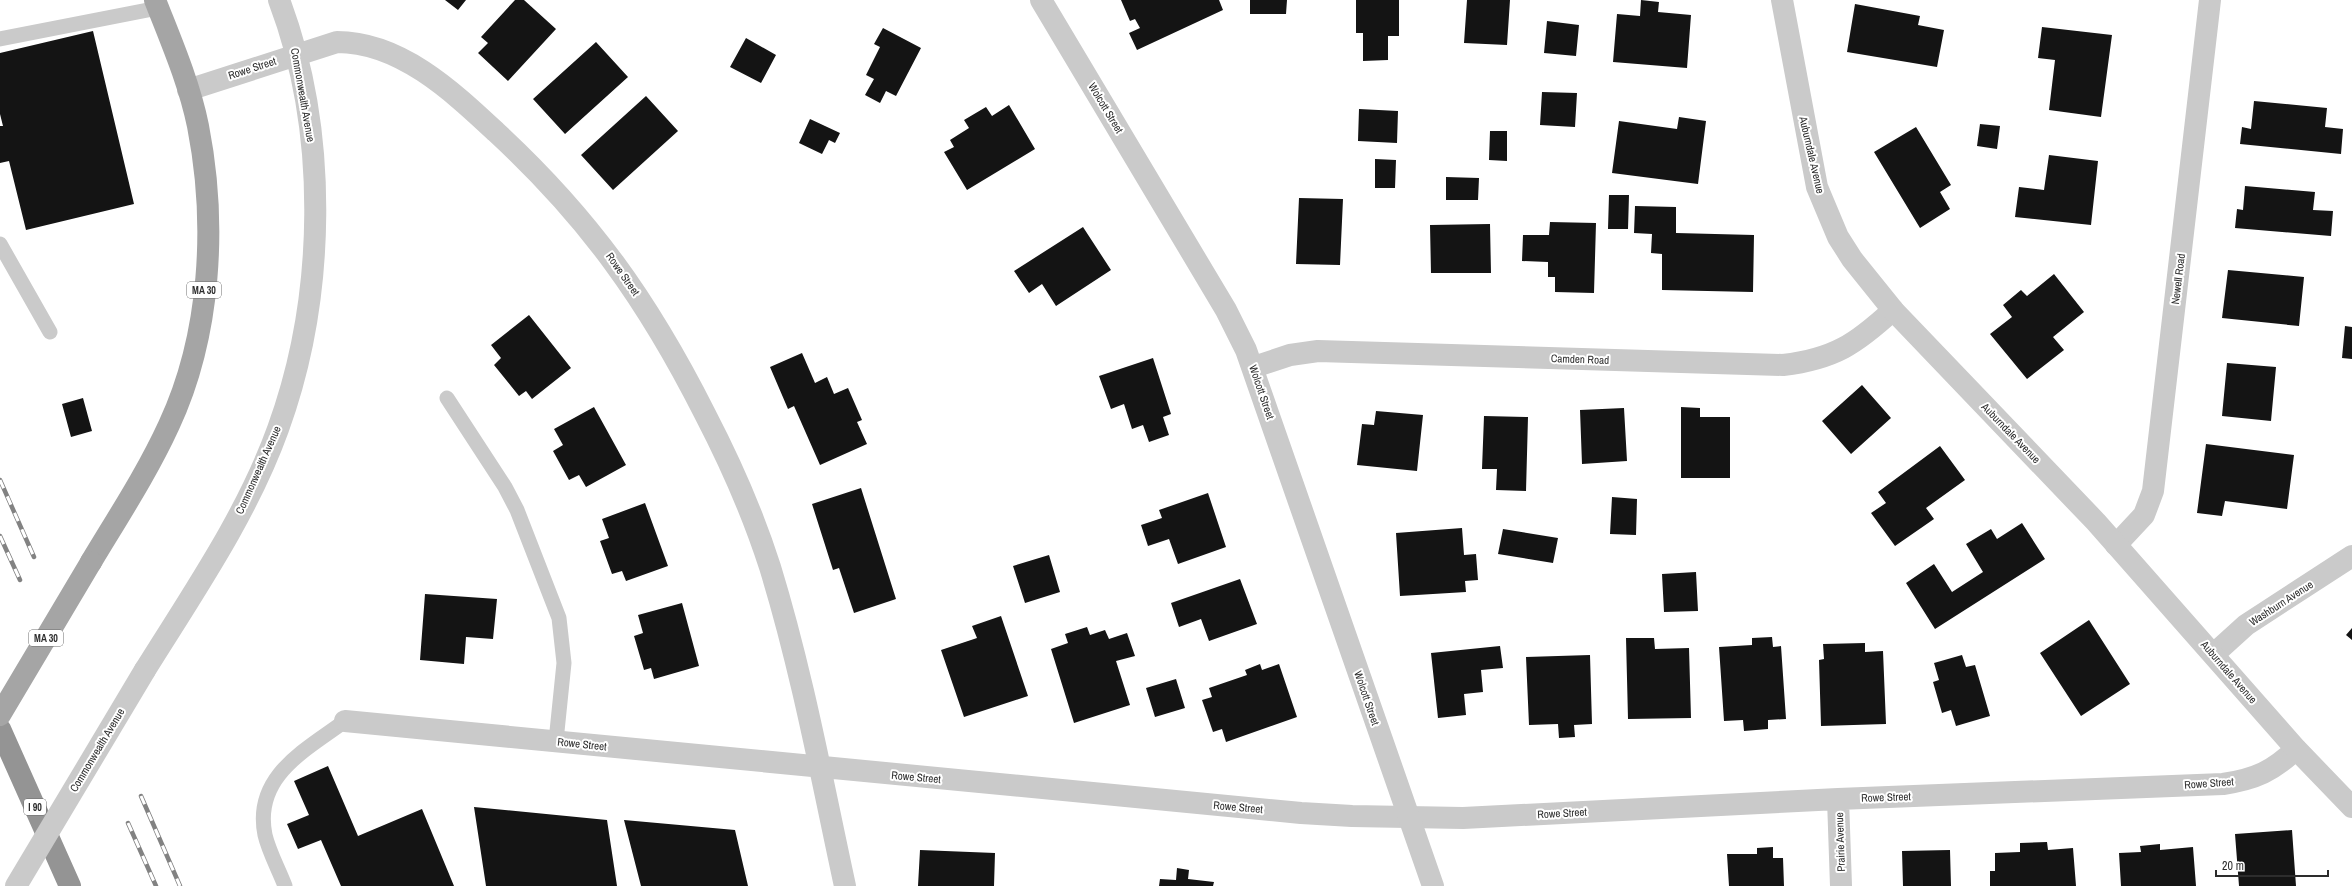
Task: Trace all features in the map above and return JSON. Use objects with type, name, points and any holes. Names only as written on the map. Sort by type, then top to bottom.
[{"type":"highway","name":"I 90","points":[[0,729],[70,886]]},
{"type":"main road","name":"MA 30","points":[[0,715],[149,465],[170,424],[187,382],[204,293],[207,218],[203,159],[188,90],[157,4]]},
{"type":"street","name":"Commonwealth Avenue","points":[[16,886],[238,515],[278,430],[291,387],[302,344],[308,298],[314,222],[313,149],[309,116],[297,54],[279,0]]},
{"type":"street","name":"Wolcott Street","points":[[1041,0],[1226,310],[1254,367],[1408,818],[1433,886]]},
{"type":"street","name":"Auburndale Avenue","points":[[1782,0],[1817,187],[1838,237],[1852,259],[1893,310],[2116,545],[2296,748],[2352,807]]},
{"type":"street","name":"Newell Road","points":[[2116,545],[2144,515],[2153,491],[2210,0]]},
{"type":"street","name":"Rowe Street","points":[[188,90],[337,42],[356,42],[371,45],[403,59],[460,101],[526,160],[575,212],[619,268],[680,363],[745,497],[780,599],[845,886]]},
{"type":"street","name":"Camden Road","points":[[1254,367],[1290,355],[1318,351],[1783,364],[1818,359],[1848,347],[1861,338],[1893,310]]},
{"type":"street","name":"Washburn Avenue","points":[[2214,654],[2246,625],[2352,556]]},
{"type":"street","name":"Rowe Street","points":[[345,720],[819,768],[1301,812],[1408,818],[1463,818],[1838,799],[2223,784],[2262,775],[2274,768],[2296,748]]},
{"type":"street","name":"Prairie Avenue","points":[[1838,799],[1841,886]]},
{"type":"lane","points":[[0,40],[157,4]]},
{"type":"lane","points":[[0,244],[50,332]]},
{"type":"lane","points":[[447,398],[506,487],[517,510],[559,618],[564,663],[556,741]]},
{"type":"lane","points":[[285,886],[265,835],[266,802],[270,786],[279,773],[292,760],[345,720]]},
{"type":"building","points":[[445,0],[466,0],[458,10]]},
{"type":"building","points":[[515,0],[524,0],[556,29],[508,81],[478,53],[488,43],[481,37]]},
{"type":"building","points":[[1121,0],[1219,0],[1223,10],[1137,50],[1129,33],[1140,28],[1135,19],[1130,21]]},
{"type":"building","points":[[1250,0],[1287,0],[1286,14],[1250,14]]},
{"type":"building","points":[[1356,0],[1399,0],[1399,36],[1388,36],[1388,60],[1363,61],[1363,33],[1356,33]]},
{"type":"building","points":[[1467,0],[1510,0],[1507,45],[1464,43]]},
{"type":"building","points":[[1641,0],[1659,2],[1658,12],[1691,15],[1687,68],[1613,62],[1617,14],[1640,16]]},
{"type":"building","points":[[1855,4],[1920,16],[1918,25],[1944,30],[1937,67],[1847,52]]},
{"type":"building","points":[[1547,21],[1579,25],[1576,56],[1544,53]]},
{"type":"building","points":[[2042,27],[2112,35],[2101,117],[2049,110],[2055,60],[2038,58]]},
{"type":"building","points":[[883,28],[921,48],[896,96],[886,91],[880,103],[865,95],[874,79],[866,75],[880,47],[874,44]]},
{"type":"building","points":[[93,31],[134,204],[26,230],[9,161],[0,163],[0,126],[3,126],[0,114],[0,53]]},
{"type":"building","points":[[746,38],[776,55],[761,83],[730,67]]},
{"type":"building","points":[[596,42],[628,77],[565,134],[533,99]]},
{"type":"building","points":[[1542,92],[1577,93],[1575,127],[1540,125]]},
{"type":"building","points":[[646,96],[678,131],[613,190],[581,155]]},
{"type":"building","points":[[2254,101],[2327,108],[2325,127],[2343,129],[2341,154],[2240,144],[2242,127],[2251,129]]},
{"type":"building","points":[[1009,105],[1035,149],[967,190],[944,152],[954,147],[950,140],[969,128],[964,120],[986,107],[992,116]]},
{"type":"building","points":[[1359,109],[1398,111],[1397,143],[1358,141]]},
{"type":"building","points":[[1679,117],[1706,121],[1698,184],[1612,173],[1619,121],[1677,129]]},
{"type":"building","points":[[810,119],[840,133],[835,143],[829,140],[822,154],[799,143]]},
{"type":"building","points":[[1980,124],[2000,126],[1997,149],[1977,146]]},
{"type":"building","points":[[1916,127],[1951,185],[1940,192],[1950,209],[1920,228],[1874,152]]},
{"type":"building","points":[[1490,131],[1507,131],[1507,161],[1489,160]]},
{"type":"building","points":[[2049,155],[2098,161],[2091,225],[2015,217],[2019,187],[2044,190]]},
{"type":"building","points":[[1375,159],[1396,160],[1395,188],[1375,188]]},
{"type":"building","points":[[1446,177],[1479,178],[1478,200],[1446,200]]},
{"type":"building","points":[[2245,186],[2315,192],[2313,210],[2333,211],[2331,236],[2235,228],[2237,209],[2243,210]]},
{"type":"building","points":[[1609,195],[1629,195],[1628,229],[1608,229]]},
{"type":"building","points":[[1299,198],[1343,199],[1340,265],[1296,264]]},
{"type":"building","points":[[1635,206],[1676,207],[1676,233],[1754,235],[1753,292],[1662,290],[1662,254],[1651,253],[1652,234],[1634,233]]},
{"type":"building","points":[[1550,222],[1596,223],[1594,293],[1555,292],[1555,277],[1548,277],[1548,262],[1522,261],[1523,235],[1549,235]]},
{"type":"building","points":[[1490,224],[1491,273],[1431,273],[1430,225]]},
{"type":"building","points":[[1083,227],[1111,270],[1056,306],[1042,284],[1029,293],[1014,271]]},
{"type":"building","points":[[2228,270],[2304,277],[2299,326],[2222,318]]},
{"type":"building","points":[[2054,274],[2084,312],[2053,337],[2064,350],[2027,379],[1990,334],[2012,317],[2003,305],[2021,290],[2027,296]]},
{"type":"building","points":[[529,315],[571,368],[532,399],[526,391],[519,396],[494,365],[501,358],[491,345]]},
{"type":"building","points":[[2345,326],[2352,327],[2352,359],[2342,358]]},
{"type":"building","points":[[802,353],[815,383],[827,377],[834,394],[848,388],[862,420],[857,422],[867,444],[820,465],[794,406],[788,409],[770,367]]},
{"type":"building","points":[[1153,358],[1171,414],[1163,417],[1169,435],[1149,442],[1143,425],[1132,429],[1124,404],[1111,409],[1099,376]]},
{"type":"building","points":[[2227,363],[2276,367],[2271,421],[2222,416]]},
{"type":"building","points":[[1862,385],[1891,418],[1851,454],[1822,421]]},
{"type":"building","points":[[83,398],[92,431],[71,437],[62,404]]},
{"type":"building","points":[[594,407],[626,465],[586,487],[579,475],[569,480],[553,451],[563,445],[554,429]]},
{"type":"building","points":[[1681,407],[1700,408],[1700,417],[1730,417],[1730,478],[1681,478]]},
{"type":"building","points":[[1624,408],[1627,461],[1582,464],[1580,410]]},
{"type":"building","points":[[1376,411],[1423,415],[1417,471],[1357,465],[1362,424],[1374,425]]},
{"type":"building","points":[[1484,416],[1528,417],[1526,491],[1496,490],[1497,469],[1482,469]]},
{"type":"building","points":[[2206,444],[2294,455],[2287,509],[2225,501],[2222,516],[2197,513]]},
{"type":"building","points":[[1940,446],[1965,480],[1926,508],[1934,519],[1895,546],[1871,513],[1886,503],[1878,492]]},
{"type":"building","points":[[861,488],[896,599],[854,613],[839,568],[833,570],[812,504]]},
{"type":"building","points":[[1208,493],[1226,547],[1178,564],[1169,539],[1148,546],[1141,525],[1162,518],[1159,510]]},
{"type":"building","points":[[1612,497],[1637,499],[1636,535],[1610,534]]},
{"type":"building","points":[[645,503],[668,566],[626,581],[622,571],[612,574],[600,541],[609,538],[602,519]]},
{"type":"building","points":[[2022,523],[2045,559],[1935,629],[1906,583],[1934,564],[1952,592],[1983,572],[1966,544],[1991,529],[1997,539]]},
{"type":"building","points":[[1462,528],[1464,555],[1476,554],[1478,580],[1465,581],[1466,592],[1400,596],[1396,533]]},
{"type":"building","points":[[1503,529],[1558,538],[1553,563],[1498,554]]},
{"type":"building","points":[[1049,555],[1060,592],[1025,603],[1013,566]]},
{"type":"building","points":[[1696,572],[1698,611],[1664,612],[1662,574]]},
{"type":"building","points":[[1240,579],[1257,624],[1209,641],[1201,619],[1179,627],[1171,603]]},
{"type":"building","points":[[425,594],[497,599],[493,639],[466,637],[464,664],[420,660]]},
{"type":"building","points":[[682,603],[699,666],[654,679],[651,668],[644,670],[634,636],[643,633],[638,615]]},
{"type":"building","points":[[1001,616],[1028,696],[964,717],[941,650],[977,638],[972,626]]},
{"type":"building","points":[[2089,620],[2130,684],[2081,716],[2040,653]]},
{"type":"building","points":[[1087,627],[1090,635],[1105,630],[1109,639],[1127,633],[1135,656],[1116,661],[1130,705],[1074,723],[1051,649],[1068,643],[1065,634]]},
{"type":"building","points":[[2352,628],[2352,640],[2346,635]]},
{"type":"building","points":[[1772,637],[1773,647],[1781,646],[1786,719],[1768,720],[1768,729],[1744,731],[1743,720],[1724,721],[1719,647],[1752,645],[1752,638]]},
{"type":"building","points":[[1626,638],[1654,638],[1655,649],[1689,648],[1691,718],[1628,719]]},
{"type":"building","points":[[1865,643],[1865,652],[1883,651],[1886,724],[1821,726],[1819,660],[1824,659],[1823,644]]},
{"type":"building","points":[[1500,646],[1503,668],[1481,670],[1483,692],[1464,694],[1466,715],[1438,718],[1431,653]]},
{"type":"building","points":[[1590,655],[1592,724],[1574,725],[1575,737],[1559,738],[1558,724],[1529,725],[1526,657]]},
{"type":"building","points":[[1962,655],[1966,667],[1975,665],[1990,716],[1956,726],[1951,710],[1942,713],[1933,682],[1939,680],[1934,663]]},
{"type":"building","points":[[1260,664],[1262,670],[1279,664],[1297,717],[1226,742],[1222,729],[1213,732],[1202,700],[1212,697],[1209,688],[1247,675],[1245,670]]},
{"type":"building","points":[[1176,679],[1185,708],[1155,717],[1146,688]]},
{"type":"building","points":[[328,766],[358,836],[422,809],[454,886],[341,886],[321,840],[298,849],[287,824],[309,815],[294,781]]},
{"type":"building","points":[[474,807],[607,820],[617,886],[486,886]]},
{"type":"building","points":[[624,820],[735,830],[748,886],[641,886]]},
{"type":"building","points":[[2292,830],[2296,886],[2239,886],[2235,834]]},
{"type":"building","points":[[2047,842],[2048,850],[2073,848],[2076,886],[1990,886],[1990,871],[1995,871],[1995,853],[2020,852],[2020,843]]},
{"type":"building","points":[[2160,844],[2160,850],[2193,847],[2196,886],[2121,886],[2119,853],[2141,852],[2140,846]]},
{"type":"building","points":[[1773,847],[1773,858],[1783,858],[1784,886],[1729,886],[1727,854],[1757,854],[1757,848]]},
{"type":"building","points":[[920,850],[995,853],[994,886],[918,886]]},
{"type":"building","points":[[1950,850],[1951,886],[1903,886],[1902,851]]},
{"type":"building","points":[[1177,868],[1189,870],[1188,879],[1214,882],[1213,886],[1159,886],[1160,879],[1176,880]]},
{"type":"railway","points":[[0,480],[34,557]]},
{"type":"railway","points":[[0,536],[20,580]]},
{"type":"railway","points":[[141,796],[180,886]]},
{"type":"railway","points":[[128,823],[156,886]]}]
